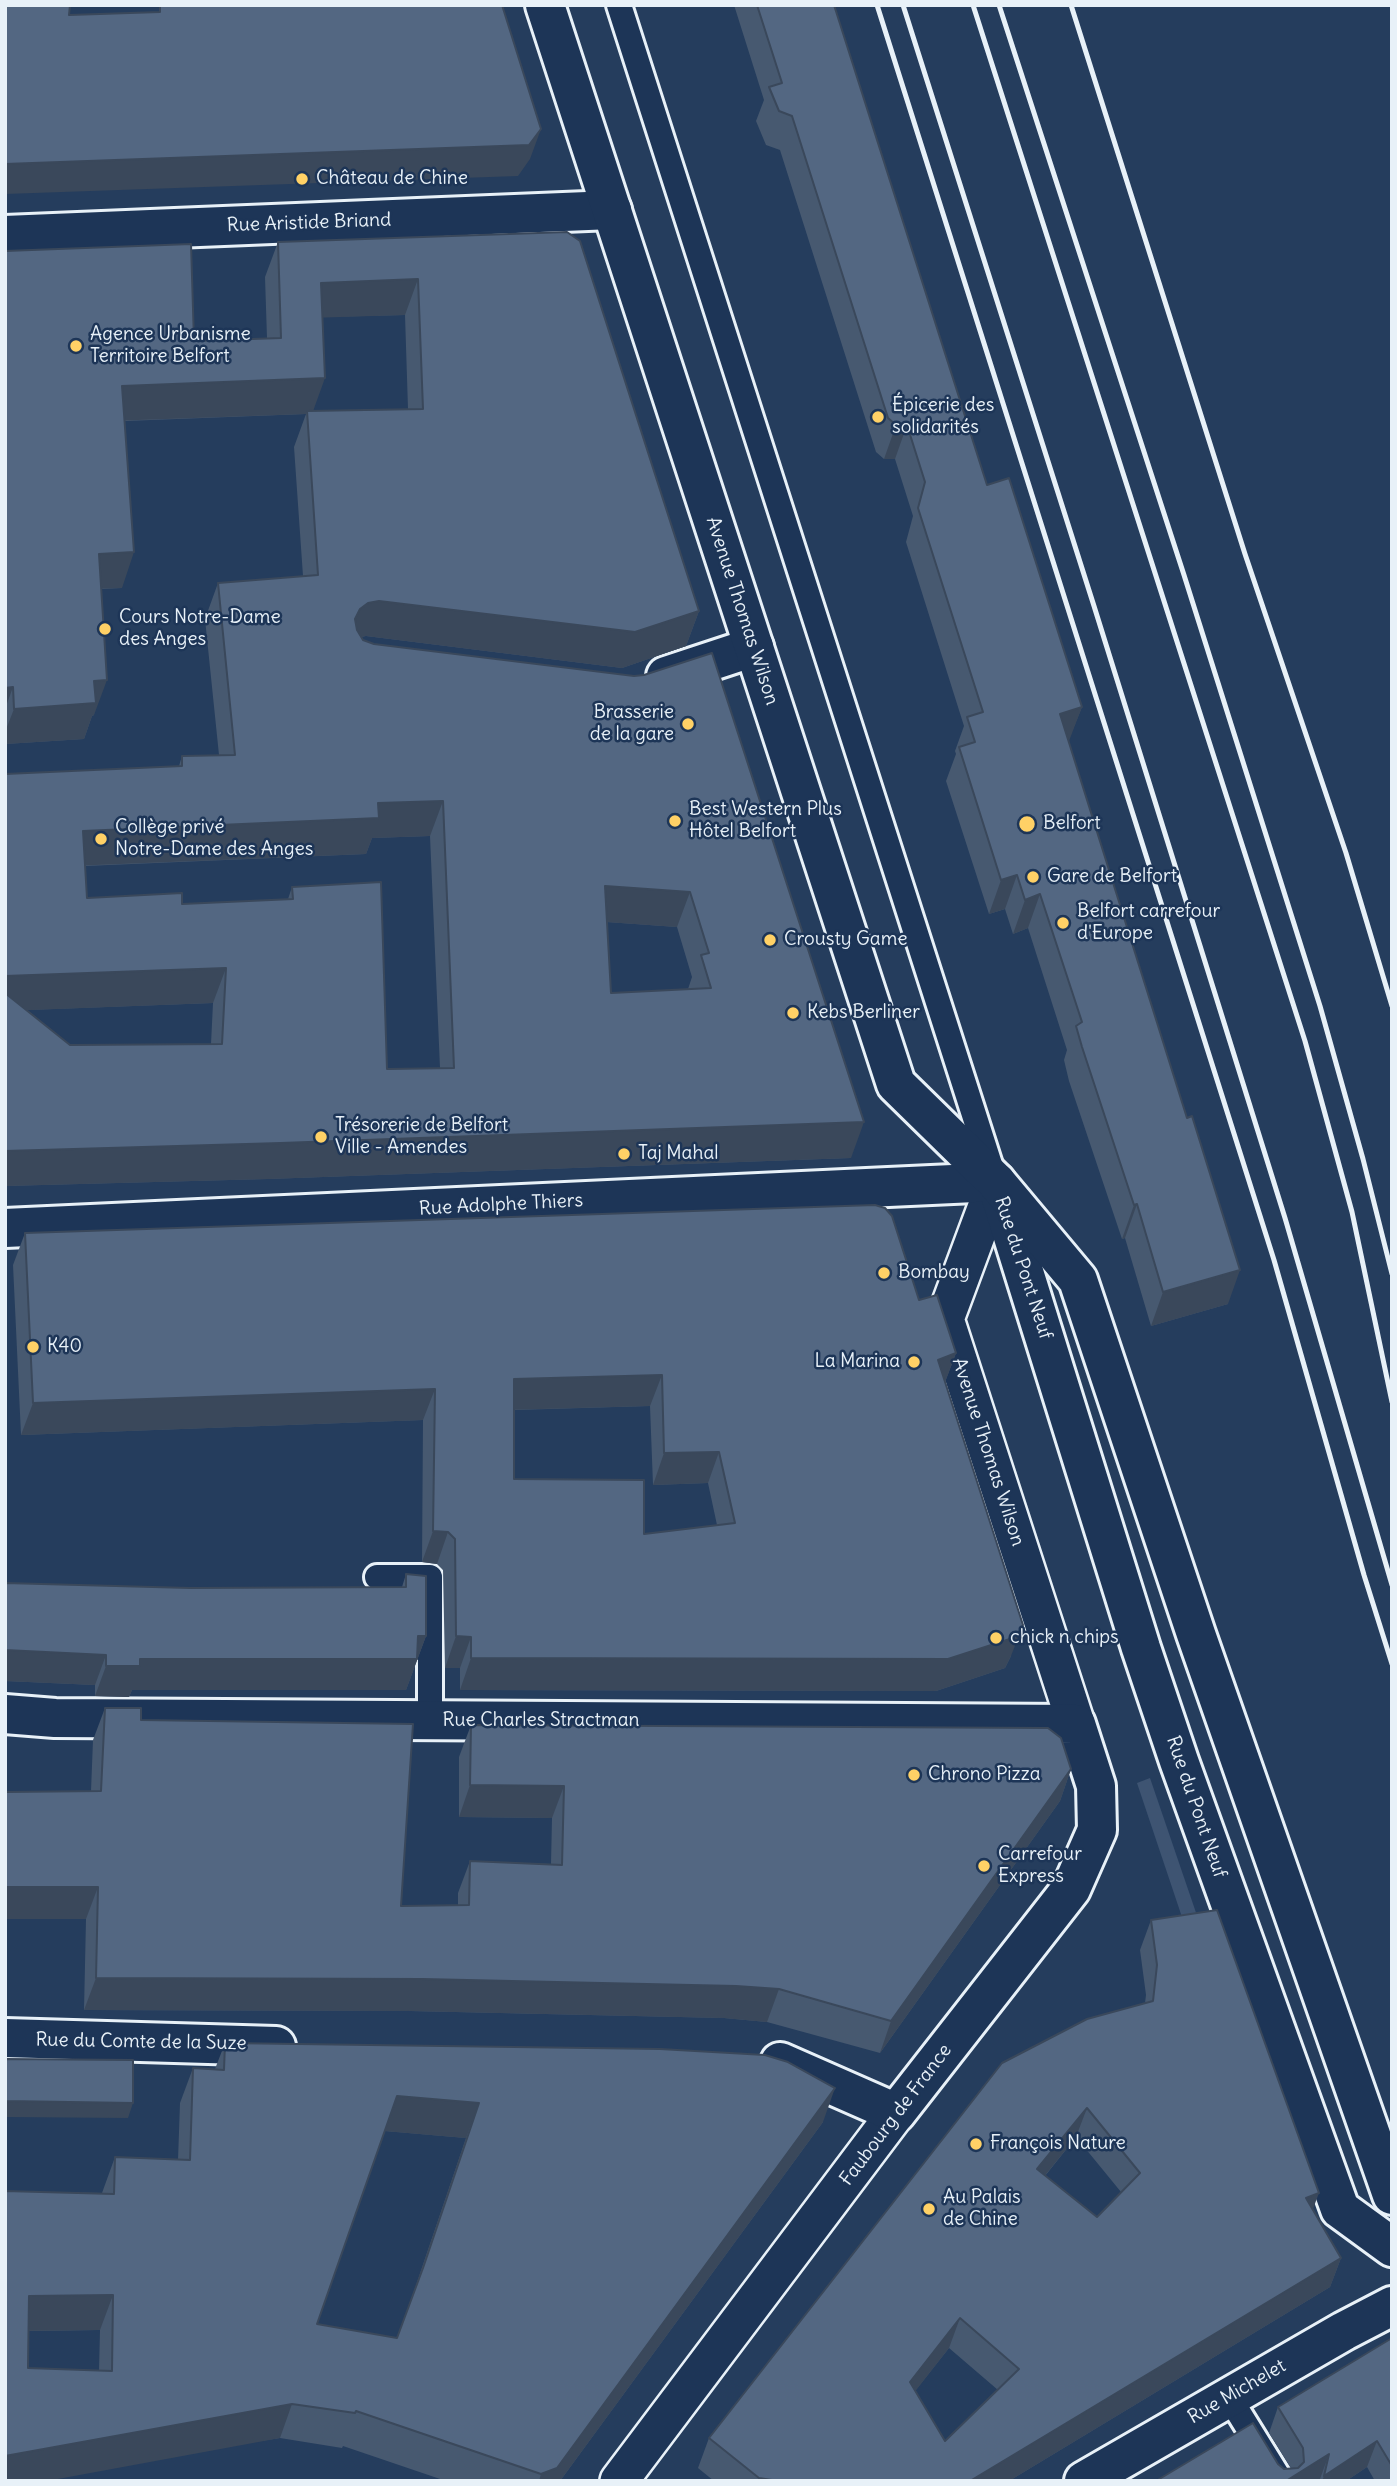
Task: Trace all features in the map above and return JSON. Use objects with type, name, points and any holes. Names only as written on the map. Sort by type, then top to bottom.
[{"type":"street","name":"Avenue Thomas Wilson","points":[[545,5],[896,1084],[996,1182],[945,1319],[1076,1724]]},
{"type":"street","name":"Rue Aristide Briand","points":[[5,235],[612,210]]},
{"type":"street","points":[[637,686],[754,648]]},
{"type":"street","name":"Rue Adolphe Thiers","points":[[5,1228],[996,1182]]},
{"type":"street","name":"Rue du Pont Neuf","points":[[996,1182],[1078,1280],[1196,1633],[1392,2195]]},
{"type":"street","name":"Rue du Pont Neuf","points":[[996,1182],[1146,1661],[1340,2209],[1392,2247]]},
{"type":"street","name":"Rue Charles Stractman","points":[[5,1714],[55,1718],[1076,1724]]},
{"type":"street","name":"Faubourg de France","points":[[619,2481],[895,2113],[1071,1889],[1097,1830],[1096,1786],[1076,1724]]},
{"type":"street","name":"Rue du Comte de la Suze","points":[[5,2038],[312,2047]]},
{"type":"street","points":[[742,2057],[770,2058],[895,2113]]},
{"type":"street","name":"Rue Michelet","points":[[1084,2481],[1343,2331],[1392,2306]]},
{"type":"lane","points":[[619,5],[996,1182]]},
{"type":"lane","points":[[377,1577],[430,1577],[430,1720]]},
{"type":"lane","points":[[1229,2397],[1281,2481]]},
{"type":"shaded area","points":[[1150,1778],[1205,1939],[1190,1941],[1137,1783]]},
{"type":"building","points":[[5,5],[70,5],[69,15],[160,12],[160,5],[502,5],[541,129],[529,145],[5,164]]},
{"type":"building","points":[[757,5],[834,5],[987,485],[1009,478],[1082,707],[1060,714],[1187,1118],[1192,1116],[1240,1270],[1163,1292],[1137,1204],[1134,1205],[1082,1047],[1076,1026],[1082,1022],[1040,894],[1025,900],[1017,875],[1001,880],[959,747],[975,742],[967,717],[983,712],[918,508],[925,482],[907,425],[896,425],[888,418],[792,116],[779,111],[769,87],[782,83]]},
{"type":"building","points":[[567,232],[580,241],[699,611],[635,632],[379,601],[368,603],[360,609],[355,619],[357,630],[363,640],[374,644],[634,676],[712,653],[864,1122],[5,1151],[5,993],[70,1045],[222,1044],[226,968],[5,976],[5,774],[182,766],[182,756],[235,755],[218,583],[318,575],[307,411],[423,409],[418,279],[321,283],[325,378],[122,386],[134,552],[99,554],[107,680],[94,681],[96,703],[14,709],[13,687],[5,688],[5,251],[191,244],[194,341],[281,338],[278,242]],"holes":[[[443,801],[454,1068],[387,1069],[381,882],[292,887],[293,899],[182,904],[182,893],[87,898],[83,831],[379,818],[378,803]],[[605,886],[690,892],[709,953],[701,955],[711,988],[611,993]]]},
{"type":"building","points":[[875,1205],[885,1208],[892,1216],[919,1300],[937,1295],[956,1353],[938,1360],[1023,1625],[1016,1637],[948,1659],[471,1658],[471,1637],[456,1636],[455,1539],[448,1532],[433,1531],[435,1389],[33,1403],[25,1233]],"holes":[[[662,1375],[664,1453],[719,1452],[735,1523],[644,1534],[644,1480],[514,1479],[514,1379]]]},
{"type":"building","points":[[406,1574],[426,1576],[426,1636],[418,1636],[417,1659],[140,1659],[140,1666],[106,1666],[106,1655],[5,1650],[5,1583],[190,1588],[406,1587]]},
{"type":"building","points":[[105,1708],[141,1708],[141,1720],[413,1724],[401,1906],[469,1905],[470,1861],[562,1865],[564,1786],[470,1785],[471,1725],[1048,1728],[1061,1738],[1071,1769],[891,2021],[779,1989],[736,1986],[422,1979],[96,1978],[98,1887],[5,1887],[5,1792],[101,1791]]},
{"type":"building","points":[[1217,1910],[1319,2193],[1306,2198],[1341,2258],[970,2481],[778,2481],[759,2478],[709,2438],[1002,2063],[1087,2019],[1153,2001],[1157,1965],[1151,1920]],"holes":[[[1087,2108],[1140,2173],[1097,2217],[1037,2169]],[[960,2318],[1019,2369],[945,2441],[910,2382]]]},
{"type":"building","points":[[225,2043],[660,2049],[765,2055],[788,2062],[835,2088],[557,2468],[541,2474],[356,2411],[292,2404],[5,2456],[5,2191],[114,2194],[115,2157],[190,2160],[193,2068],[224,2070]],"holes":[[[397,2096],[479,2103],[397,2338],[317,2324]],[[113,2295],[112,2371],[28,2368],[29,2296]]]},
{"type":"building","points":[[5,2059],[133,2060],[133,2103],[5,2101]]},
{"type":"building","points":[[1392,2338],[1392,2466],[1377,2441],[1324,2476],[1329,2454],[1286,2481],[1156,2481],[1253,2423],[1278,2464],[1284,2469],[1298,2468],[1304,2462],[1303,2448],[1278,2407]]},
{"type":"railway","points":[[877,5],[1274,1260],[1392,1664]]},
{"type":"railway","points":[[903,5],[1285,1218],[1392,1585]]},
{"type":"railway","points":[[973,5],[1305,1041],[1352,1212],[1392,1402]]},
{"type":"railway","points":[[999,5],[1184,575],[1320,1006],[1392,1274]]},
{"type":"railway","points":[[1071,5],[1245,554],[1346,853],[1392,1006]]},
{"type":"place","name":"Château de Chine","points":[[302,179]]},
{"type":"place","name":"Agence Urbanisme Territoire Belfort","points":[[76,346]]},
{"type":"place","name":"Épicerie des solidarités","points":[[878,417]]},
{"type":"place","name":"Cours Notre-Dame des Anges","points":[[105,629]]},
{"type":"place","name":"Brasserie de la gare","points":[[688,724]]},
{"type":"place","name":"Best Western Plus Hôtel Belfort","points":[[675,821]]},
{"type":"place","name":"Belfort","points":[[1027,824]]},
{"type":"place","name":"Collège privé Notre-Dame des Anges","points":[[101,839]]},
{"type":"place","name":"Gare de Belfort","points":[[1033,877]]},
{"type":"place","name":"Belfort carrefour d'Europe","points":[[1063,923]]},
{"type":"place","name":"Crousty Game","points":[[770,940]]},
{"type":"place","name":"Kebs Berliner","points":[[793,1013]]},
{"type":"place","name":"Trésorerie de Belfort Ville - Amendes","points":[[321,1137]]},
{"type":"place","name":"Taj Mahal","points":[[624,1154]]},
{"type":"place","name":"Bombay","points":[[884,1273]]},
{"type":"place","name":"K40","points":[[33,1347]]},
{"type":"place","name":"La Marina","points":[[914,1362]]},
{"type":"place","name":"chick n chips","points":[[996,1638]]},
{"type":"place","name":"Chrono Pizza","points":[[914,1775]]},
{"type":"place","name":"Carrefour Express","points":[[984,1866]]},
{"type":"place","name":"François Nature","points":[[976,2144]]},
{"type":"place","name":"Au Palais de Chine","points":[[929,2209]]}]
